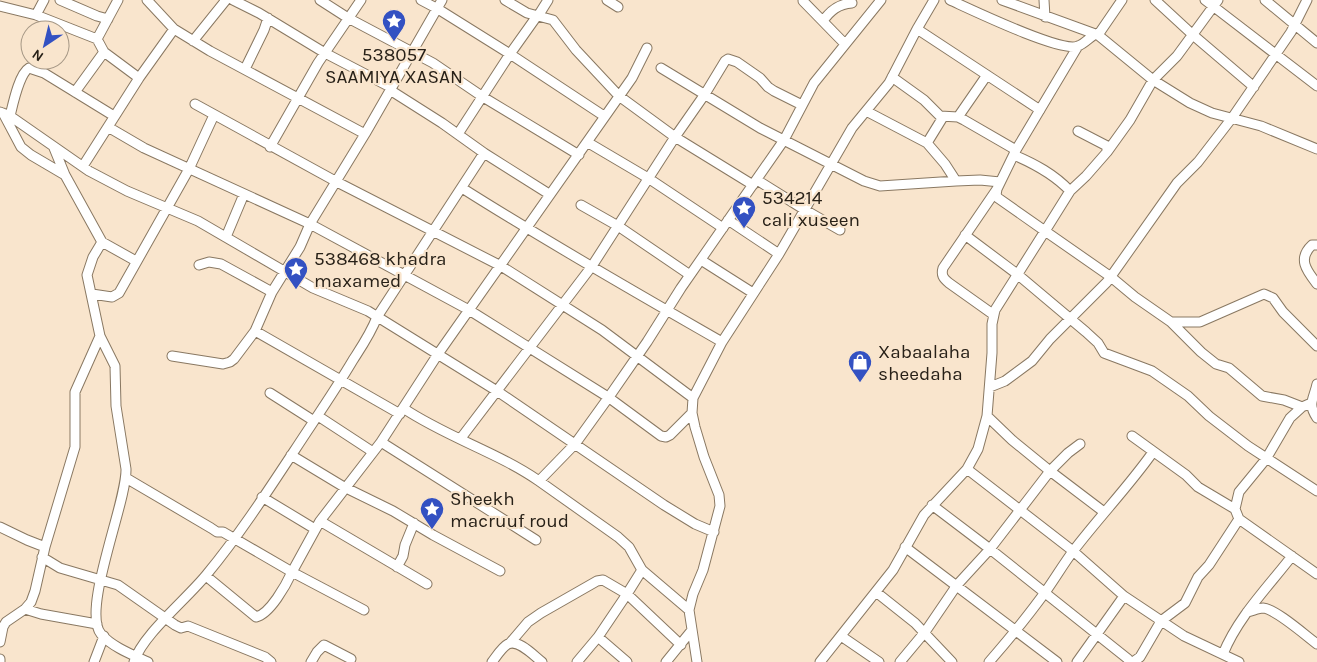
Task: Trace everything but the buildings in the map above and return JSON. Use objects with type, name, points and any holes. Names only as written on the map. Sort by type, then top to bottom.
[{"type":"street","points":[[36,15],[44,0]]},
{"type":"street","points":[[60,0],[108,19]]},
{"type":"street","points":[[97,39],[118,0]]},
{"type":"street","points":[[147,0],[174,29],[193,41],[365,134]]},
{"type":"street","points":[[193,41],[226,0]]},
{"type":"street","points":[[233,0],[391,89],[484,153],[549,194]]},
{"type":"street","points":[[320,0],[348,18],[413,52],[578,155]]},
{"type":"street","points":[[270,147],[325,53],[361,0]]},
{"type":"street","points":[[421,0],[440,4],[510,54],[604,116]]},
{"type":"street","points":[[505,0],[520,9],[548,18],[556,24],[576,50],[619,96],[675,137],[840,230]]},
{"type":"street","points":[[458,134],[548,0]]},
{"type":"street","points":[[607,0],[618,7]]},
{"type":"street","points":[[539,481],[575,444],[784,140],[814,83],[881,0]]},
{"type":"street","points":[[698,661],[689,610],[690,600],[703,570],[720,506],[719,495],[704,457],[692,413],[693,398],[722,342],[779,254],[852,128],[883,91],[892,77],[934,0]]},
{"type":"street","points":[[950,0],[1032,35],[1069,46],[1078,46]]},
{"type":"street","points":[[1002,0],[1096,35],[1153,80],[1190,103],[1212,112],[1262,126],[1317,149]]},
{"type":"street","points":[[1044,0],[1045,16]]},
{"type":"street","points":[[1122,0],[1096,35],[1078,46],[1015,153],[996,195],[1111,277],[1135,298],[1172,322],[1201,352],[1216,364],[1229,368],[1262,396],[1306,405],[1317,418]]},
{"type":"street","points":[[1155,0],[1254,87]]},
{"type":"street","points":[[1205,0],[1216,3],[1275,55],[1317,86]]},
{"type":"street","points":[[1265,0],[1317,43]]},
{"type":"street","points":[[990,387],[1005,381],[1032,361],[1111,277],[1177,183],[1198,162],[1254,87],[1294,25],[1307,0]]},
{"type":"street","points":[[803,1],[845,44]]},
{"type":"street","points":[[823,21],[833,9],[846,3],[852,3]]},
{"type":"street","points":[[820,662],[893,570],[924,514],[966,469],[978,449],[987,416],[992,324],[995,310],[1016,274],[1070,191],[1107,152],[1130,120],[1153,80],[1177,56],[1216,3]]},
{"type":"street","points":[[172,356],[223,364],[230,362],[254,331],[272,292],[300,247],[310,224],[337,182],[440,4]]},
{"type":"street","points":[[0,6],[36,15],[97,39],[104,52],[139,78]]},
{"type":"street","points":[[245,69],[268,18]]},
{"type":"street","points":[[83,166],[139,78],[174,29]]},
{"type":"street","points":[[917,29],[1040,110]]},
{"type":"street","points":[[206,576],[256,617],[261,616],[270,607],[285,586],[317,525],[344,487],[381,442],[438,354],[632,78],[647,48]]},
{"type":"street","points":[[75,92],[104,52]]},
{"type":"street","points":[[461,438],[592,266],[675,137],[706,94],[725,61],[728,59],[737,62],[760,78],[774,91],[802,105]]},
{"type":"street","points":[[4,114],[24,71],[29,68],[44,73],[114,116]]},
{"type":"street","points":[[661,68],[760,128],[864,180],[880,186],[980,180],[999,186]]},
{"type":"street","points":[[958,117],[987,75]]},
{"type":"street","points":[[892,77],[924,100],[937,114],[943,117],[958,117],[1037,165],[1058,179],[1070,191]]},
{"type":"street","points":[[195,104],[270,147],[501,266],[602,330],[693,398]]},
{"type":"street","points":[[866,111],[927,143],[945,164],[956,181]]},
{"type":"street","points":[[4,114],[54,148],[127,191],[198,221],[313,288],[361,308],[497,392],[664,505],[695,524],[714,532]]},
{"type":"street","points":[[4,114],[21,147],[65,175]]},
{"type":"street","points":[[92,294],[112,297],[119,293],[189,169],[214,115]]},
{"type":"street","points":[[927,143],[943,117]]},
{"type":"street","points":[[108,127],[144,148],[310,224],[469,310],[608,397],[661,436],[666,437],[670,435],[692,413]]},
{"type":"street","points":[[1078,131],[1102,142],[1107,146],[1107,152]]},
{"type":"street","points":[[587,142],[779,254]]},
{"type":"street","points":[[54,148],[65,175],[102,242],[136,261]]},
{"type":"street","points":[[135,659],[165,619],[206,576],[234,538],[341,380],[366,339],[376,317],[484,153]]},
{"type":"street","points":[[994,315],[942,276],[943,268],[999,186]]},
{"type":"street","points":[[462,188],[526,228],[722,342]]},
{"type":"street","points":[[226,237],[244,194]]},
{"type":"street","points":[[581,205],[618,226],[690,275]]},
{"type":"street","points":[[965,235],[1016,274],[1093,338],[1108,356],[1152,372],[1188,396],[1209,416],[1266,459],[1317,491]]},
{"type":"street","points":[[102,242],[93,257],[87,275],[100,336],[114,366],[116,406],[126,478],[101,579],[97,624],[101,634],[135,659],[148,662]]},
{"type":"street","points":[[1317,246],[1312,245],[1308,249],[1304,261],[1305,268],[1317,284]]},
{"type":"street","points":[[701,260],[753,293]]},
{"type":"street","points":[[199,264],[209,262],[221,264],[272,292]]},
{"type":"street","points":[[1172,322],[1200,322],[1264,294],[1273,298],[1317,346]]},
{"type":"street","points":[[254,331],[401,411],[418,417],[520,468],[618,538],[629,548],[642,570],[689,610]]},
{"type":"street","points":[[0,640],[2,628],[6,622],[25,609],[31,602],[35,591],[42,557],[75,447],[75,392],[100,336]]},
{"type":"street","points":[[1317,384],[1306,405],[1290,418],[1266,459],[1239,492],[1235,509],[1239,519],[1317,574]]},
{"type":"street","points":[[270,393],[373,452]]},
{"type":"street","points":[[987,416],[1012,440],[1104,512]]},
{"type":"street","points":[[1132,436],[1186,475],[1198,487],[1235,509]]},
{"type":"street","points":[[381,442],[536,540]]},
{"type":"street","points":[[900,662],[925,632],[956,585],[990,549],[1050,471],[1080,444]]},
{"type":"street","points":[[989,662],[1044,594],[1073,551],[1104,512],[1135,478],[1154,452]]},
{"type":"street","points":[[291,455],[344,487],[393,511],[432,535],[500,571]]},
{"type":"street","points":[[966,469],[1073,551],[1124,596],[1199,645],[1239,662]]},
{"type":"street","points":[[126,478],[217,532],[223,532],[292,572],[364,610]]},
{"type":"street","points":[[262,497],[427,584]]},
{"type":"street","points":[[932,505],[1097,634],[1128,659],[1129,662]]},
{"type":"street","points":[[1133,662],[1140,657],[1162,621],[1185,603],[1198,577],[1209,565],[1239,519]]},
{"type":"street","points":[[397,567],[403,556],[404,545],[414,524]]},
{"type":"street","points":[[0,527],[45,547]]},
{"type":"street","points":[[905,547],[1057,662]]},
{"type":"street","points":[[1223,654],[1231,636],[1247,612],[1292,556]]},
{"type":"street","points":[[42,557],[60,568],[118,585],[165,619],[181,628],[188,626],[265,657],[271,662]]},
{"type":"street","points":[[577,662],[598,638],[642,570]]},
{"type":"street","points":[[492,662],[528,622],[541,612],[597,581],[603,580],[627,594],[680,645]]},
{"type":"street","points":[[876,592],[925,632],[952,662]]},
{"type":"street","points":[[1077,662],[1124,596]]},
{"type":"street","points":[[1247,612],[1263,608],[1273,612],[1291,623],[1317,644]]},
{"type":"street","points":[[25,609],[41,614],[97,624]]},
{"type":"street","points":[[666,662],[692,630]]},
{"type":"street","points":[[94,662],[104,636]]},
{"type":"street","points":[[841,636],[879,662]]},
{"type":"street","points":[[598,638],[627,662]]},
{"type":"street","points":[[510,643],[516,643],[523,647],[542,662]]},
{"type":"street","points":[[311,662],[324,645],[351,659]]},
{"type":"place","name":"538057 SAAMIYA XASAN","points":[[394,42]]},
{"type":"place","name":"534214 cali xuseen","points":[[744,229]]},
{"type":"place","name":"538468 khadra maxamed","points":[[296,290]]},
{"type":"place","name":"Xabaalaha sheedaha","points":[[860,383]]},
{"type":"place","name":"Sheekh macruuf roud","points":[[432,530]]}]
